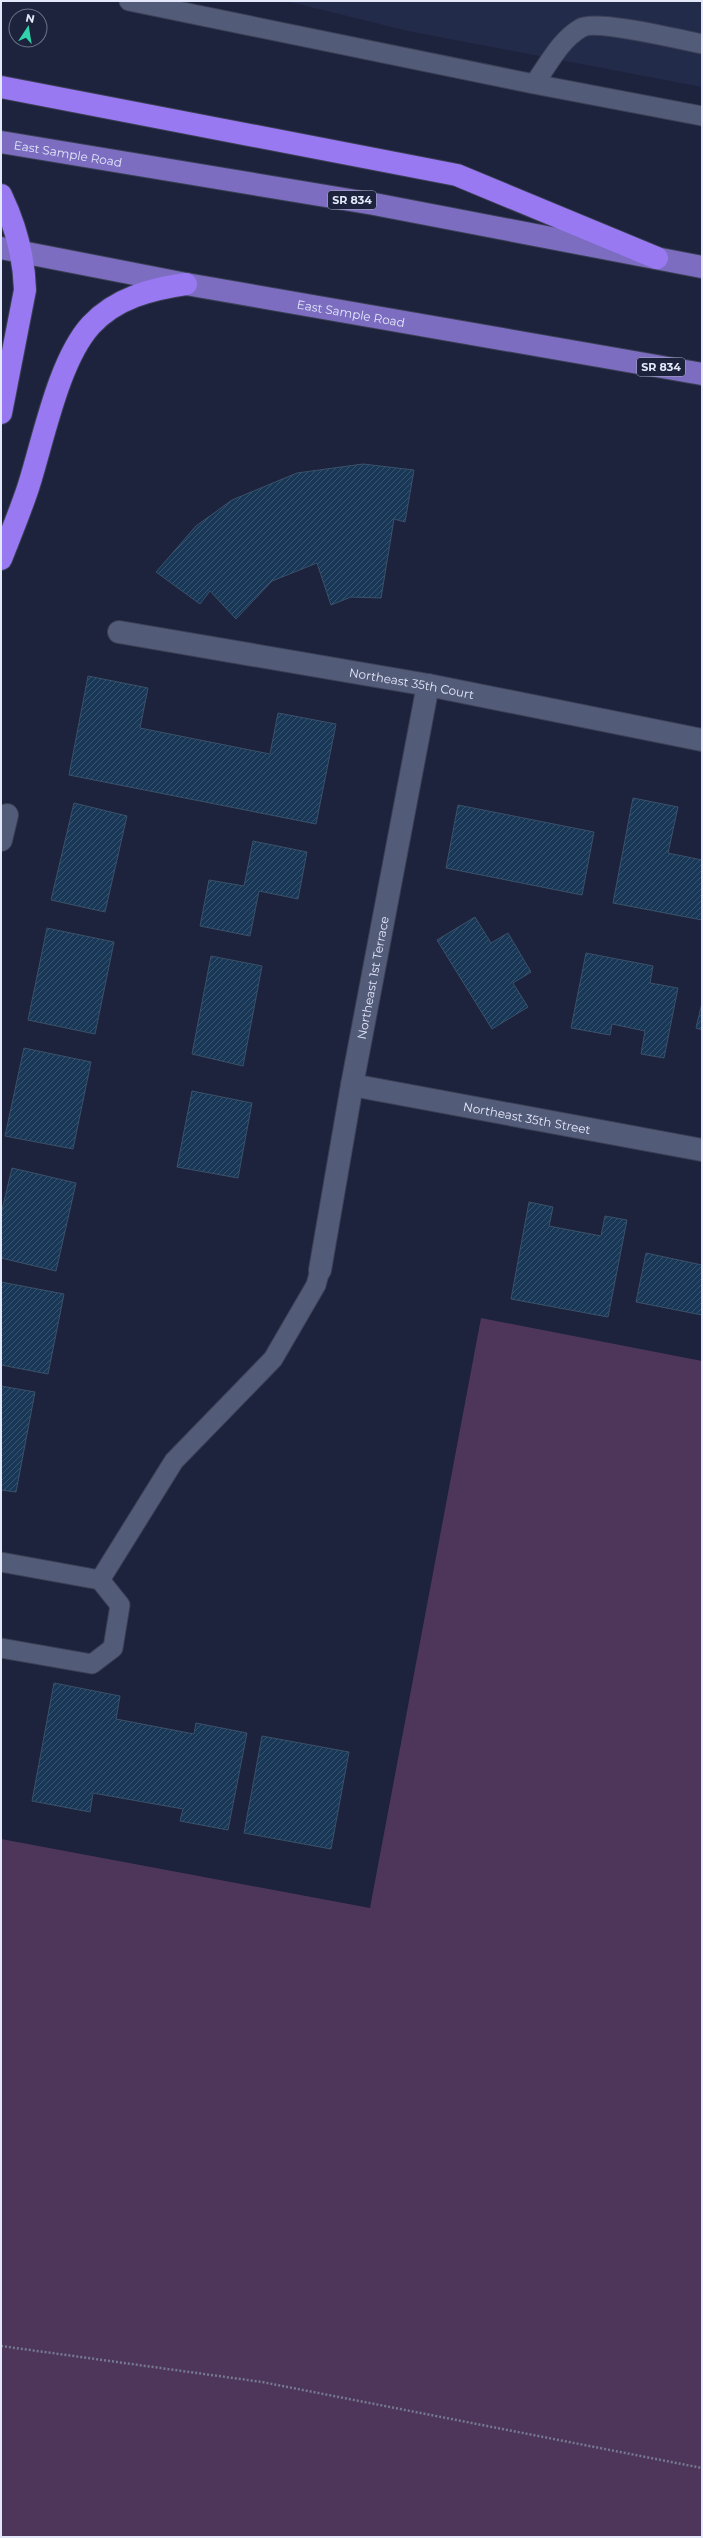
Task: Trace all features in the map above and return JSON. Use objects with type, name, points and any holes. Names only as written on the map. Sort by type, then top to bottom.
[{"type":"highway","points":[[1,87],[458,175],[657,258]]},
{"type":"highway","points":[[1,194],[14,226],[11,250],[24,271],[25,290],[1,413]]},
{"type":"highway","points":[[1,559],[28,489],[69,362],[90,326],[111,308],[141,293],[186,284]]},
{"type":"main road","name":"East Sample Road","points":[[1,142],[374,204],[702,267]]},
{"type":"main road","name":"East Sample Road","points":[[11,250],[186,284],[702,374]]},
{"type":"street","name":"Northeast 35th Court","points":[[120,632],[428,685],[702,740]]},
{"type":"street","name":"Northeast 1st Terrace","points":[[320,1270],[352,1085],[428,685]]},
{"type":"street","points":[[1,840],[7,815]]},
{"type":"street","name":"Northeast 35th Street","points":[[352,1085],[702,1150]]},
{"type":"lane","points":[[129,1],[534,84],[702,116]]},
{"type":"lane","points":[[534,84],[566,39],[582,26],[632,29],[702,44]]},
{"type":"lane","points":[[100,1580],[174,1461],[273,1359],[316,1285],[320,1270]]},
{"type":"lane","points":[[1,1562],[100,1580],[120,1605],[113,1648],[92,1664],[1,1648]]},
{"type":"path","points":[[1,2346],[262,2382],[702,2468]]},
{"type":"shaded area","points":[[286,1],[702,1],[702,87],[408,31]]},
{"type":"shaded area","points":[[481,1318],[702,1361],[702,2537],[1,2537],[1,1839],[370,1908]]},
{"type":"building","points":[[363,464],[414,470],[405,522],[394,519],[381,598],[351,597],[331,605],[317,563],[272,581],[236,619],[210,591],[200,604],[156,572],[196,526],[232,500],[297,473]]},
{"type":"building","points":[[88,676],[148,688],[140,728],[270,754],[278,713],[336,724],[316,824],[69,775]]},
{"type":"building","points":[[633,798],[678,807],[668,853],[702,860],[702,920],[613,903]]},
{"type":"building","points":[[74,803],[127,816],[105,912],[51,900]]},
{"type":"building","points":[[458,805],[594,832],[582,895],[446,868]]},
{"type":"building","points":[[253,841],[307,852],[298,899],[259,891],[250,936],[200,926],[209,880],[244,886]]},
{"type":"building","points":[[475,917],[491,943],[508,933],[531,972],[513,983],[528,1007],[492,1029],[437,940]]},
{"type":"building","points":[[47,928],[114,942],[95,1034],[28,1020]]},
{"type":"building","points":[[586,953],[653,966],[650,983],[678,988],[664,1058],[641,1054],[645,1031],[612,1024],[610,1035],[571,1028]]},
{"type":"building","points":[[211,956],[262,966],[243,1066],[192,1054]]},
{"type":"building","points":[[702,1003],[702,1030],[696,1028]]},
{"type":"building","points":[[24,1048],[91,1062],[73,1149],[5,1136]]},
{"type":"building","points":[[192,1091],[252,1103],[238,1178],[177,1167]]},
{"type":"building","points":[[12,1168],[76,1183],[56,1271],[1,1258],[1,1214]]},
{"type":"building","points":[[529,1202],[553,1207],[549,1226],[601,1236],[605,1216],[627,1220],[608,1317],[511,1299]]},
{"type":"building","points":[[646,1253],[702,1265],[702,1315],[636,1302]]},
{"type":"building","points":[[1,1282],[64,1294],[48,1374],[1,1365]]},
{"type":"building","points":[[1,1386],[35,1392],[16,1492],[1,1490]]},
{"type":"building","points":[[54,1683],[120,1696],[116,1719],[194,1734],[196,1723],[247,1733],[228,1830],[180,1821],[183,1809],[93,1793],[90,1812],[32,1801]]},
{"type":"building","points":[[262,1736],[349,1752],[331,1849],[244,1833]]}]
